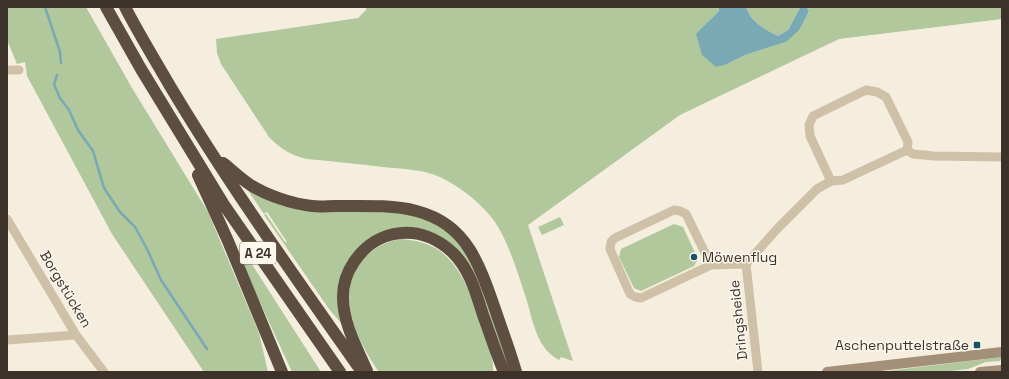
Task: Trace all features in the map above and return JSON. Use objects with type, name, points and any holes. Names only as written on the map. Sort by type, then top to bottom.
[{"type":"highway","name":"A 24","points":[[106,7],[178,132],[224,205],[340,372]]},
{"type":"highway","name":"A 24","points":[[125,7],[166,80],[214,157],[291,271],[362,372]]},
{"type":"highway","points":[[178,132],[228,241],[281,370]]},
{"type":"highway","points":[[214,157],[250,185],[283,200],[312,206],[401,207],[433,216],[449,226],[470,250],[484,279],[517,372]]},
{"type":"highway","points":[[368,372],[352,338],[345,315],[343,297],[344,288],[348,273],[362,252],[373,242],[398,233],[416,233],[434,240],[453,253],[460,262],[474,286],[500,369]]},
{"type":"main road","points":[[827,372],[1002,352]]},
{"type":"main road","points":[[980,372],[1002,369]]},
{"type":"street","points":[[7,70],[18,70]]},
{"type":"street","points":[[831,181],[810,136],[809,125],[813,116],[866,90],[877,92],[886,96],[908,142],[907,150],[913,154],[934,156],[1002,157]]},
{"type":"street","name":"Dringsheide","points":[[711,266],[686,214],[680,210],[674,210],[615,238],[611,242],[610,249],[630,294],[641,298],[711,266],[746,264],[777,229],[817,189],[831,181],[843,180],[907,150]]},
{"type":"street","name":"Borgstücken","points":[[7,219],[76,335],[104,372]]},
{"type":"street","name":"Dringsheide","points":[[746,264],[758,372]]},
{"type":"street","points":[[7,340],[76,335]]},
{"type":"green space","points":[[7,7],[86,7],[132,88],[208,212],[259,333],[268,372],[204,372],[112,234],[27,76],[25,62],[17,64],[7,40]]},
{"type":"green space","points":[[366,7],[719,7],[719,11],[709,21],[727,64],[745,55],[786,42],[809,12],[806,7],[1002,7],[1002,19],[839,39],[680,115],[528,225],[573,361],[561,357],[559,360],[551,355],[540,341],[533,324],[517,269],[500,230],[490,215],[471,197],[442,178],[420,171],[307,159],[286,151],[269,137],[221,64],[217,53],[216,39],[358,18],[366,10]]},
{"type":"green space","points":[[746,7],[803,7],[800,8],[788,30],[778,36],[763,28],[755,21],[751,17]]},
{"type":"green space","points":[[247,189],[256,194],[394,212],[428,219],[452,236],[465,252],[482,289],[508,362],[508,372],[475,279],[421,231],[356,252],[342,324],[329,309],[264,215],[266,214],[285,242],[287,242],[267,212],[264,214]]},
{"type":"green space","points":[[560,217],[564,225],[542,235],[538,227]]},
{"type":"green space","points":[[674,224],[683,227],[698,259],[694,266],[641,291],[634,288],[619,257],[621,249]]},
{"type":"green space","points":[[402,239],[422,242],[436,248],[456,267],[467,287],[476,309],[493,361],[493,372],[379,372],[363,346],[356,331],[349,300],[350,285],[355,271],[368,254],[391,241]]},
{"type":"green space","points":[[244,252],[321,372],[292,372],[239,257]]},
{"type":"green space","points":[[1002,357],[1000,361],[986,362],[968,369],[941,372],[879,372]]},
{"type":"water","points":[[719,7],[746,7],[751,17],[755,21],[763,28],[778,36],[788,30],[800,8],[806,7],[809,11],[799,30],[786,42],[745,55],[727,64],[716,67],[702,55],[696,34],[719,11]]},
{"type":"waterway","points":[[45,7],[60,52],[61,63]]},
{"type":"waterway","points":[[57,75],[54,84],[60,98],[69,110],[78,130],[93,151],[104,188],[120,212],[135,227],[161,280],[207,349]]},
{"type":"place","name":"Möwenflug","points":[[694,257]]},
{"type":"place","name":"Aschenputtelstraße","points":[[977,345]]}]
